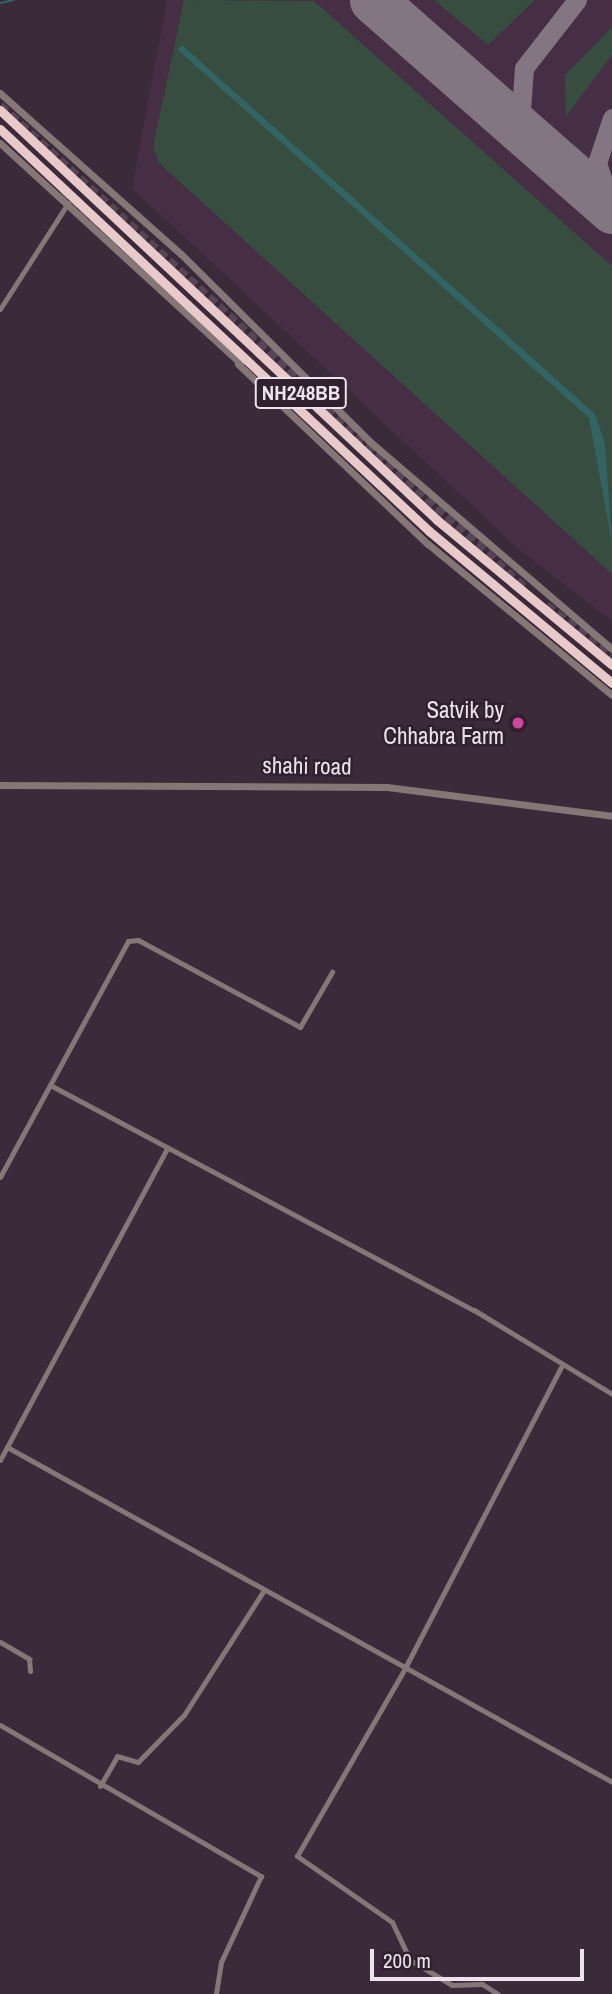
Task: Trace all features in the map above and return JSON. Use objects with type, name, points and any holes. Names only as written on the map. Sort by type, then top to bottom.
[{"type":"highway","name":"NH248BB","points":[[0,110],[437,520],[612,665]]},
{"type":"highway","name":"NH248BB","points":[[0,129],[69,201],[241,361],[477,574],[612,683]]},
{"type":"street","points":[[0,93],[171,245],[368,440],[612,649]]},
{"type":"street","points":[[0,143],[69,201],[0,309]]},
{"type":"street","points":[[241,361],[503,610],[612,695]]},
{"type":"street","name":"shahi road","points":[[0,785],[387,787],[612,816]]},
{"type":"street","points":[[0,1177],[132,939],[300,1027],[332,972]]},
{"type":"street","points":[[50,1086],[474,1310],[561,1367],[612,1394]]},
{"type":"street","points":[[0,1460],[167,1149]]},
{"type":"street","points":[[498,1994],[482,1984],[452,1985],[410,1960],[392,1922],[298,1860],[405,1668],[561,1367]]},
{"type":"street","points":[[7,1447],[612,1782]]},
{"type":"street","points":[[100,1786],[117,1756],[138,1762],[184,1715],[264,1590]]},
{"type":"street","points":[[0,1642],[29,1659],[30,1671]]},
{"type":"street","points":[[0,1725],[100,1786],[262,1878],[221,1962],[216,1994]]},
{"type":"shaded area","points":[[167,0],[612,0],[612,621],[522,552],[132,188]]},
{"type":"shaded area","points":[[184,0],[314,1],[612,266],[612,574],[159,163],[153,147]]},
{"type":"shaded area","points":[[434,0],[535,0],[488,45]]},
{"type":"shaded area","points":[[612,27],[612,55],[566,116],[565,75]]},
{"type":"shaded area","points":[[182,45],[595,414],[605,444],[612,543],[589,418],[178,50]]},
{"type":"waterway","points":[[0,3],[14,0]]},
{"type":"taxiway","points":[[384,0],[391,16]]},
{"type":"taxiway","points":[[536,145],[521,109],[524,68],[577,0]]},
{"type":"taxiway","points":[[612,118],[597,163],[612,209]]},
{"type":"runway","points":[[373,0],[612,210]]},
{"type":"tunnel","points":[[0,105],[524,587]]},
{"type":"tunnel","points":[[61,192],[116,245]]},
{"type":"tunnel","points":[[546,605],[612,656]]},
{"type":"place","name":"Satvik by Chhabra Farm","points":[[518,723]]}]
